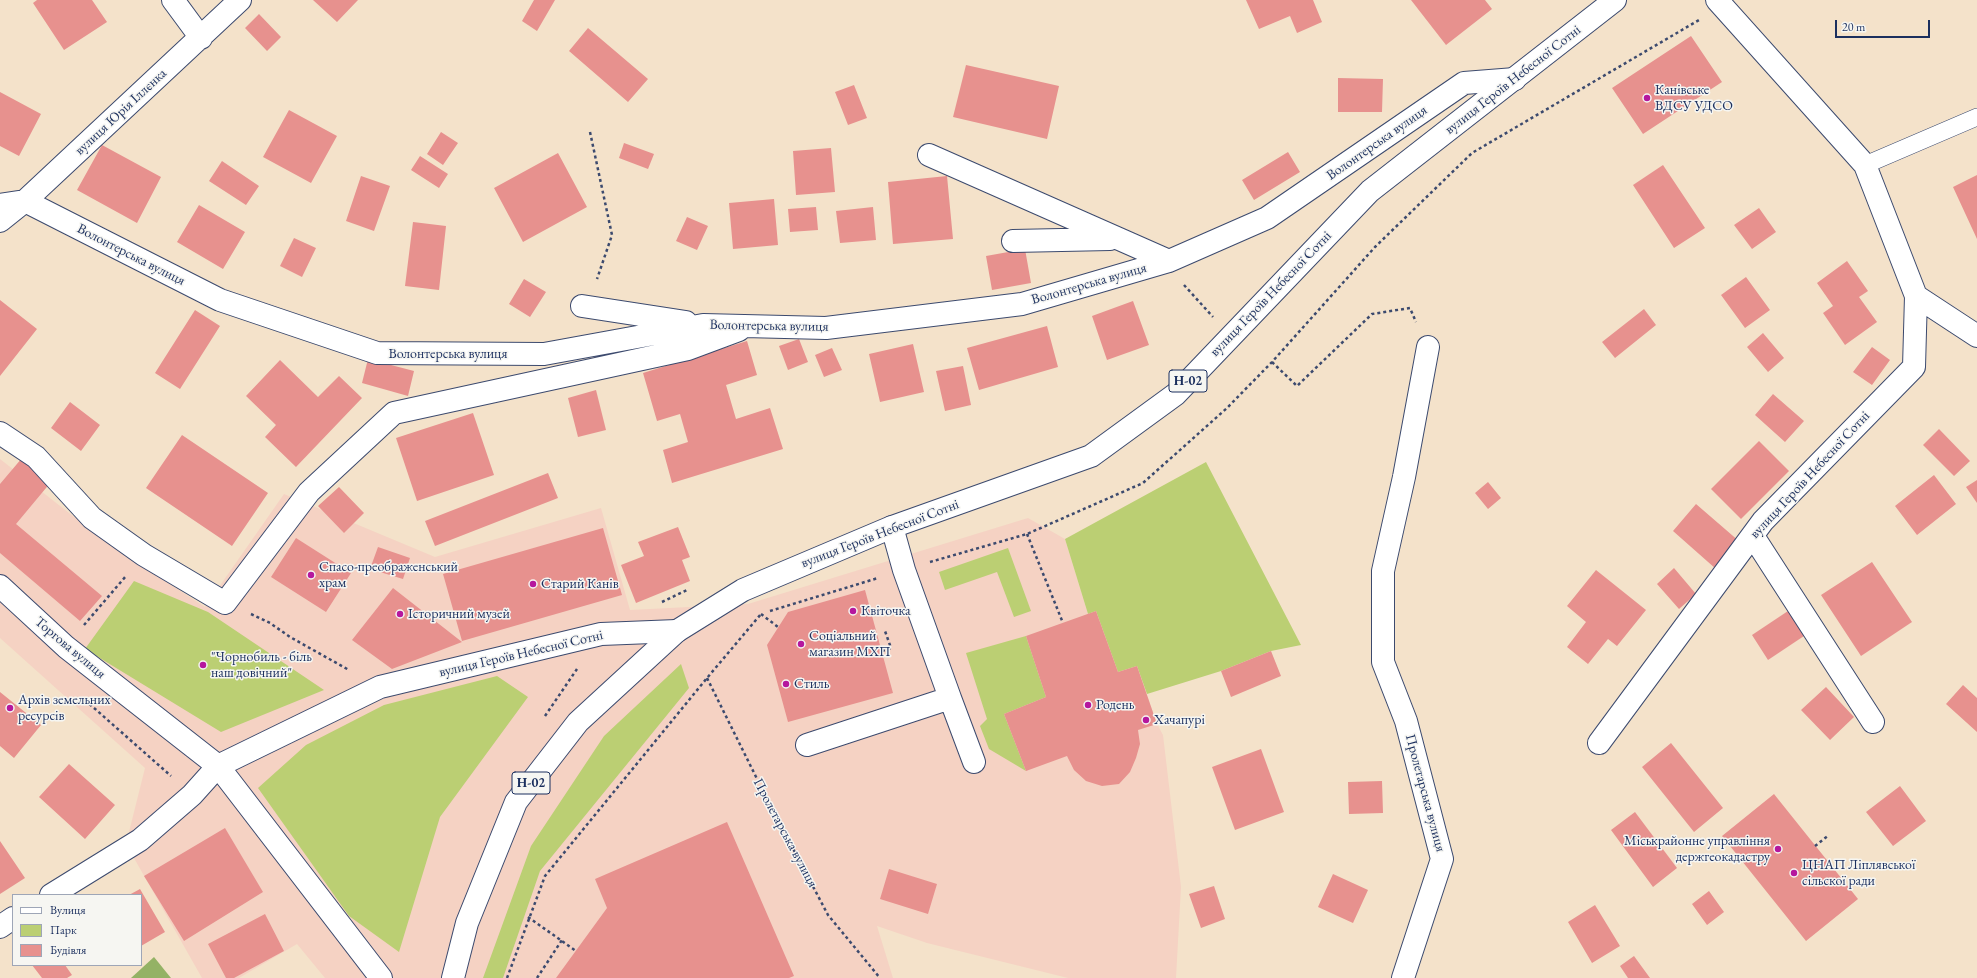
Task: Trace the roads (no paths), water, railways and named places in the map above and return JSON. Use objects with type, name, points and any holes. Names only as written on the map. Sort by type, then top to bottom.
[{"type":"street","points":[[173,0],[201,38]]},
{"type":"street","name":"вулиця Юрія Іллєнка","points":[[0,221],[26,201],[240,0]]},
{"type":"street","name":"вулиця Героїв Небесної Сотні","points":[[53,894],[140,840],[192,795],[218,766],[380,687],[601,634],[677,631],[743,590],[892,527],[1091,456],[1176,394],[1370,191],[1615,0]]},
{"type":"street","name":"вулиця Героїв Небесної Сотні","points":[[1599,742],[1763,522],[1914,367],[1916,296],[1865,165],[1716,0]]},
{"type":"street","name":"Волонтерська вулиця","points":[[26,201],[220,300],[377,353],[544,354],[703,325],[826,328],[1022,304],[1166,262],[1267,218],[1464,82],[1515,79]]},
{"type":"street","points":[[929,155],[1117,238],[1166,262]]},
{"type":"street","points":[[0,205],[26,201]]},
{"type":"street","points":[[1013,241],[1117,238]]},
{"type":"street","points":[[1916,296],[1977,336]]},
{"type":"street","points":[[582,306],[703,325]]},
{"type":"street","points":[[0,433],[36,457],[92,518],[144,555],[225,603],[310,492],[394,413],[688,349],[749,326]]},
{"type":"street","name":"Пролетарська вулиця","points":[[1403,978],[1442,859],[1406,721],[1383,662],[1382,571],[1404,478],[1428,347]]},
{"type":"street","points":[[892,527],[904,570],[974,762]]},
{"type":"street","points":[[1753,536],[1873,722]]},
{"type":"street","name":"Торгова вулиця","points":[[0,586],[66,647],[218,766],[381,978]]},
{"type":"street","name":"Н-02","points":[[453,978],[467,923],[516,802],[578,722],[677,631]]},
{"type":"street","points":[[807,745],[950,698]]},
{"type":"street","points":[[0,927],[12,919]]},
{"type":"lane","points":[[1865,165],[1977,117]]},
{"type":"place","name":"Канівське ВДСУ УДСО","points":[[1647,98]]},
{"type":"place","name":"Спасо-преображенський храм","points":[[311,575]]},
{"type":"place","name":"Старий Канів","points":[[533,584]]},
{"type":"place","name":"Квіточка","points":[[853,611]]},
{"type":"place","name":"Історичний музей","points":[[400,614]]},
{"type":"place","name":"Соціальний магазин МХП","points":[[801,644]]},
{"type":"place","name":"\"Чорнобиль - біль наш довічний\"","points":[[203,665]]},
{"type":"place","name":"Стиль","points":[[786,684]]},
{"type":"place","name":"Родень","points":[[1088,705]]},
{"type":"place","name":"Архів земельних ресурсів","points":[[10,708]]},
{"type":"place","name":"Хачапурі","points":[[1146,720]]},
{"type":"place","name":"Міськрайонне управління держгеокадастру","points":[[1778,849]]},
{"type":"place","name":"ЦНАП Ліплявської сільскої ради","points":[[1794,873]]}]
